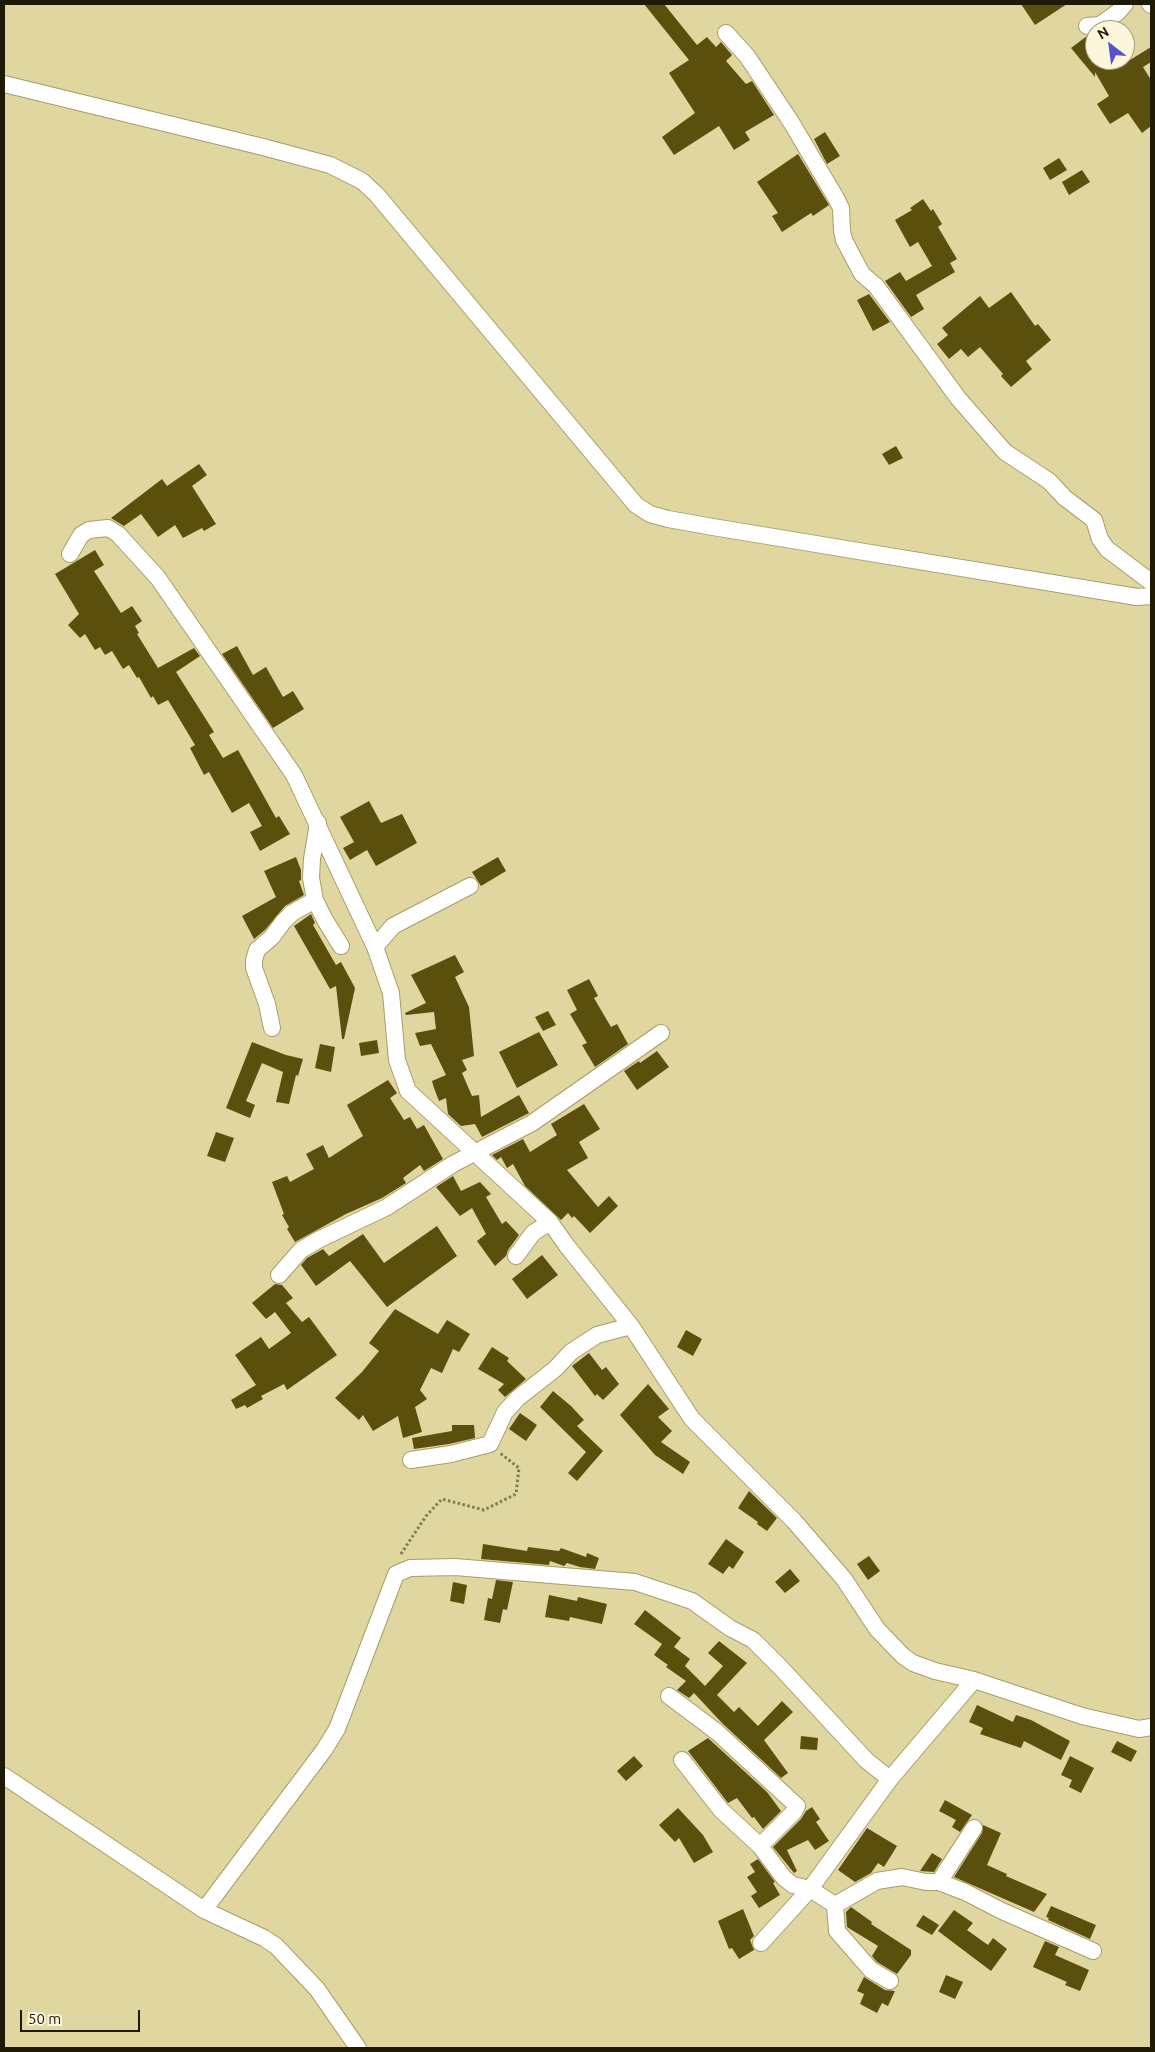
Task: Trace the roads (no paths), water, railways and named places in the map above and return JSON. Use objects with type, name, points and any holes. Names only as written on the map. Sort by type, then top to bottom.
[{"type":"street","points":[[1107,20],[1125,4]]},
{"type":"street","points":[[726,33],[747,56],[792,122],[836,198],[841,208],[844,240],[862,274],[876,286],[958,398],[1005,452],[1029,466],[1049,481],[1065,498],[1094,520],[1100,539],[1108,548],[1151,582]]},
{"type":"street","points":[[4,84],[330,165],[362,181],[377,195],[636,505],[650,514],[712,527],[1118,594],[1137,597],[1151,596]]},
{"type":"street","points":[[70,554],[81,535],[89,530],[108,528],[118,534],[158,578],[294,775],[318,823],[375,947],[391,993],[397,1060],[408,1091],[550,1222],[566,1246],[631,1326],[692,1418],[794,1521],[844,1579],[878,1629],[897,1649],[913,1663],[920,1666],[974,1680],[1082,1716],[1139,1729],[1151,1727]]},
{"type":"street","points":[[318,823],[311,878],[315,900],[341,946]]},
{"type":"street","points":[[375,947],[393,926],[470,886]]},
{"type":"street","points":[[272,1028],[267,1004],[254,968],[255,955],[257,950],[272,937],[292,913],[315,900]]},
{"type":"street","points":[[279,1275],[302,1250],[387,1207],[453,1164],[542,1116],[661,1033]]},
{"type":"street","points":[[516,1256],[533,1233],[550,1222]]},
{"type":"street","points":[[411,1460],[451,1454],[490,1444],[505,1412],[518,1398],[555,1369],[570,1352],[597,1335],[631,1326]]},
{"type":"street","points":[[204,1910],[333,1736],[344,1712],[396,1574],[410,1568],[455,1567],[635,1582],[692,1601],[730,1628],[753,1640],[867,1761],[890,1779]]},
{"type":"street","points":[[761,1943],[810,1889],[890,1779],[974,1680]]},
{"type":"street","points":[[669,1696],[717,1732],[798,1806],[760,1846]]},
{"type":"street","points":[[682,1760],[721,1810],[760,1846],[784,1878],[793,1885],[810,1889],[835,1905]]},
{"type":"street","points":[[4,1776],[204,1910],[264,1938],[276,1946],[317,1989],[358,2048]]},
{"type":"street","points":[[940,1882],[974,1828]]},
{"type":"street","points":[[835,1905],[877,1881],[902,1877],[926,1882],[940,1882],[1093,1951]]},
{"type":"street","points":[[835,1905],[837,1931],[871,1970],[890,1981]]}]
